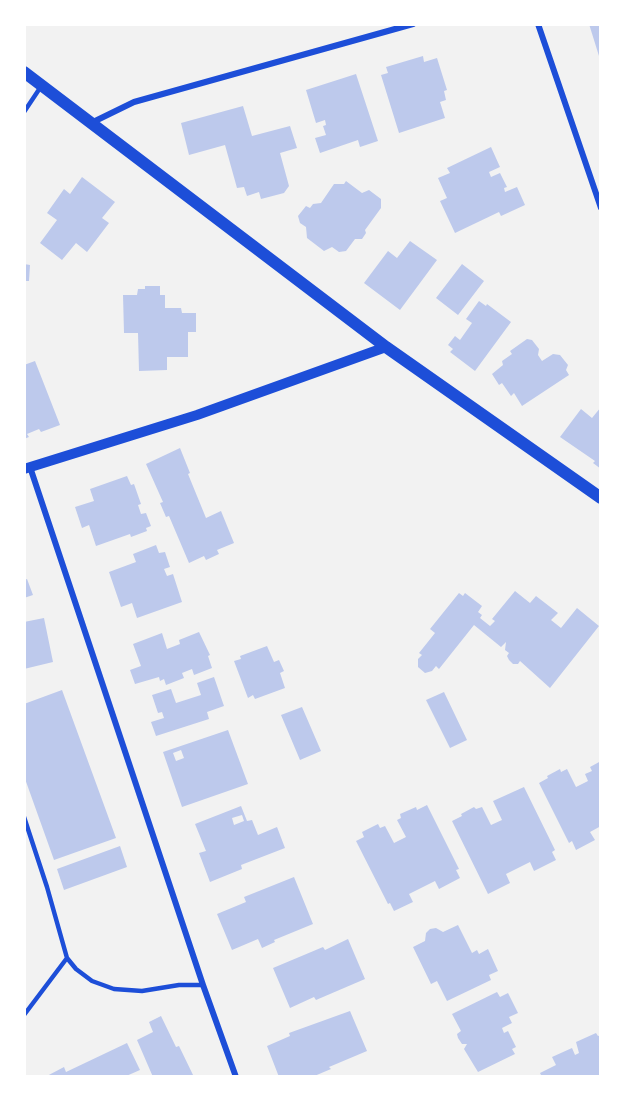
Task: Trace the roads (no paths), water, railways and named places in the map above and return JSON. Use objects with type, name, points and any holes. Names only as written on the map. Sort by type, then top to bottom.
[{"type":"main road","points":[[24,72],[386,347],[601,498]]},
{"type":"street","points":[[90,123],[134,102],[413,24]]},
{"type":"street","points":[[538,24],[601,208]]},
{"type":"street","points":[[236,1077],[27,468],[197,415],[386,347]]},
{"type":"lane","points":[[24,112],[42,85]]},
{"type":"lane","points":[[24,817],[47,886],[67,958],[76,969],[92,981],[114,989],[141,991],[179,985],[203,985]]},
{"type":"lane","points":[[24,1015],[67,958]]}]
